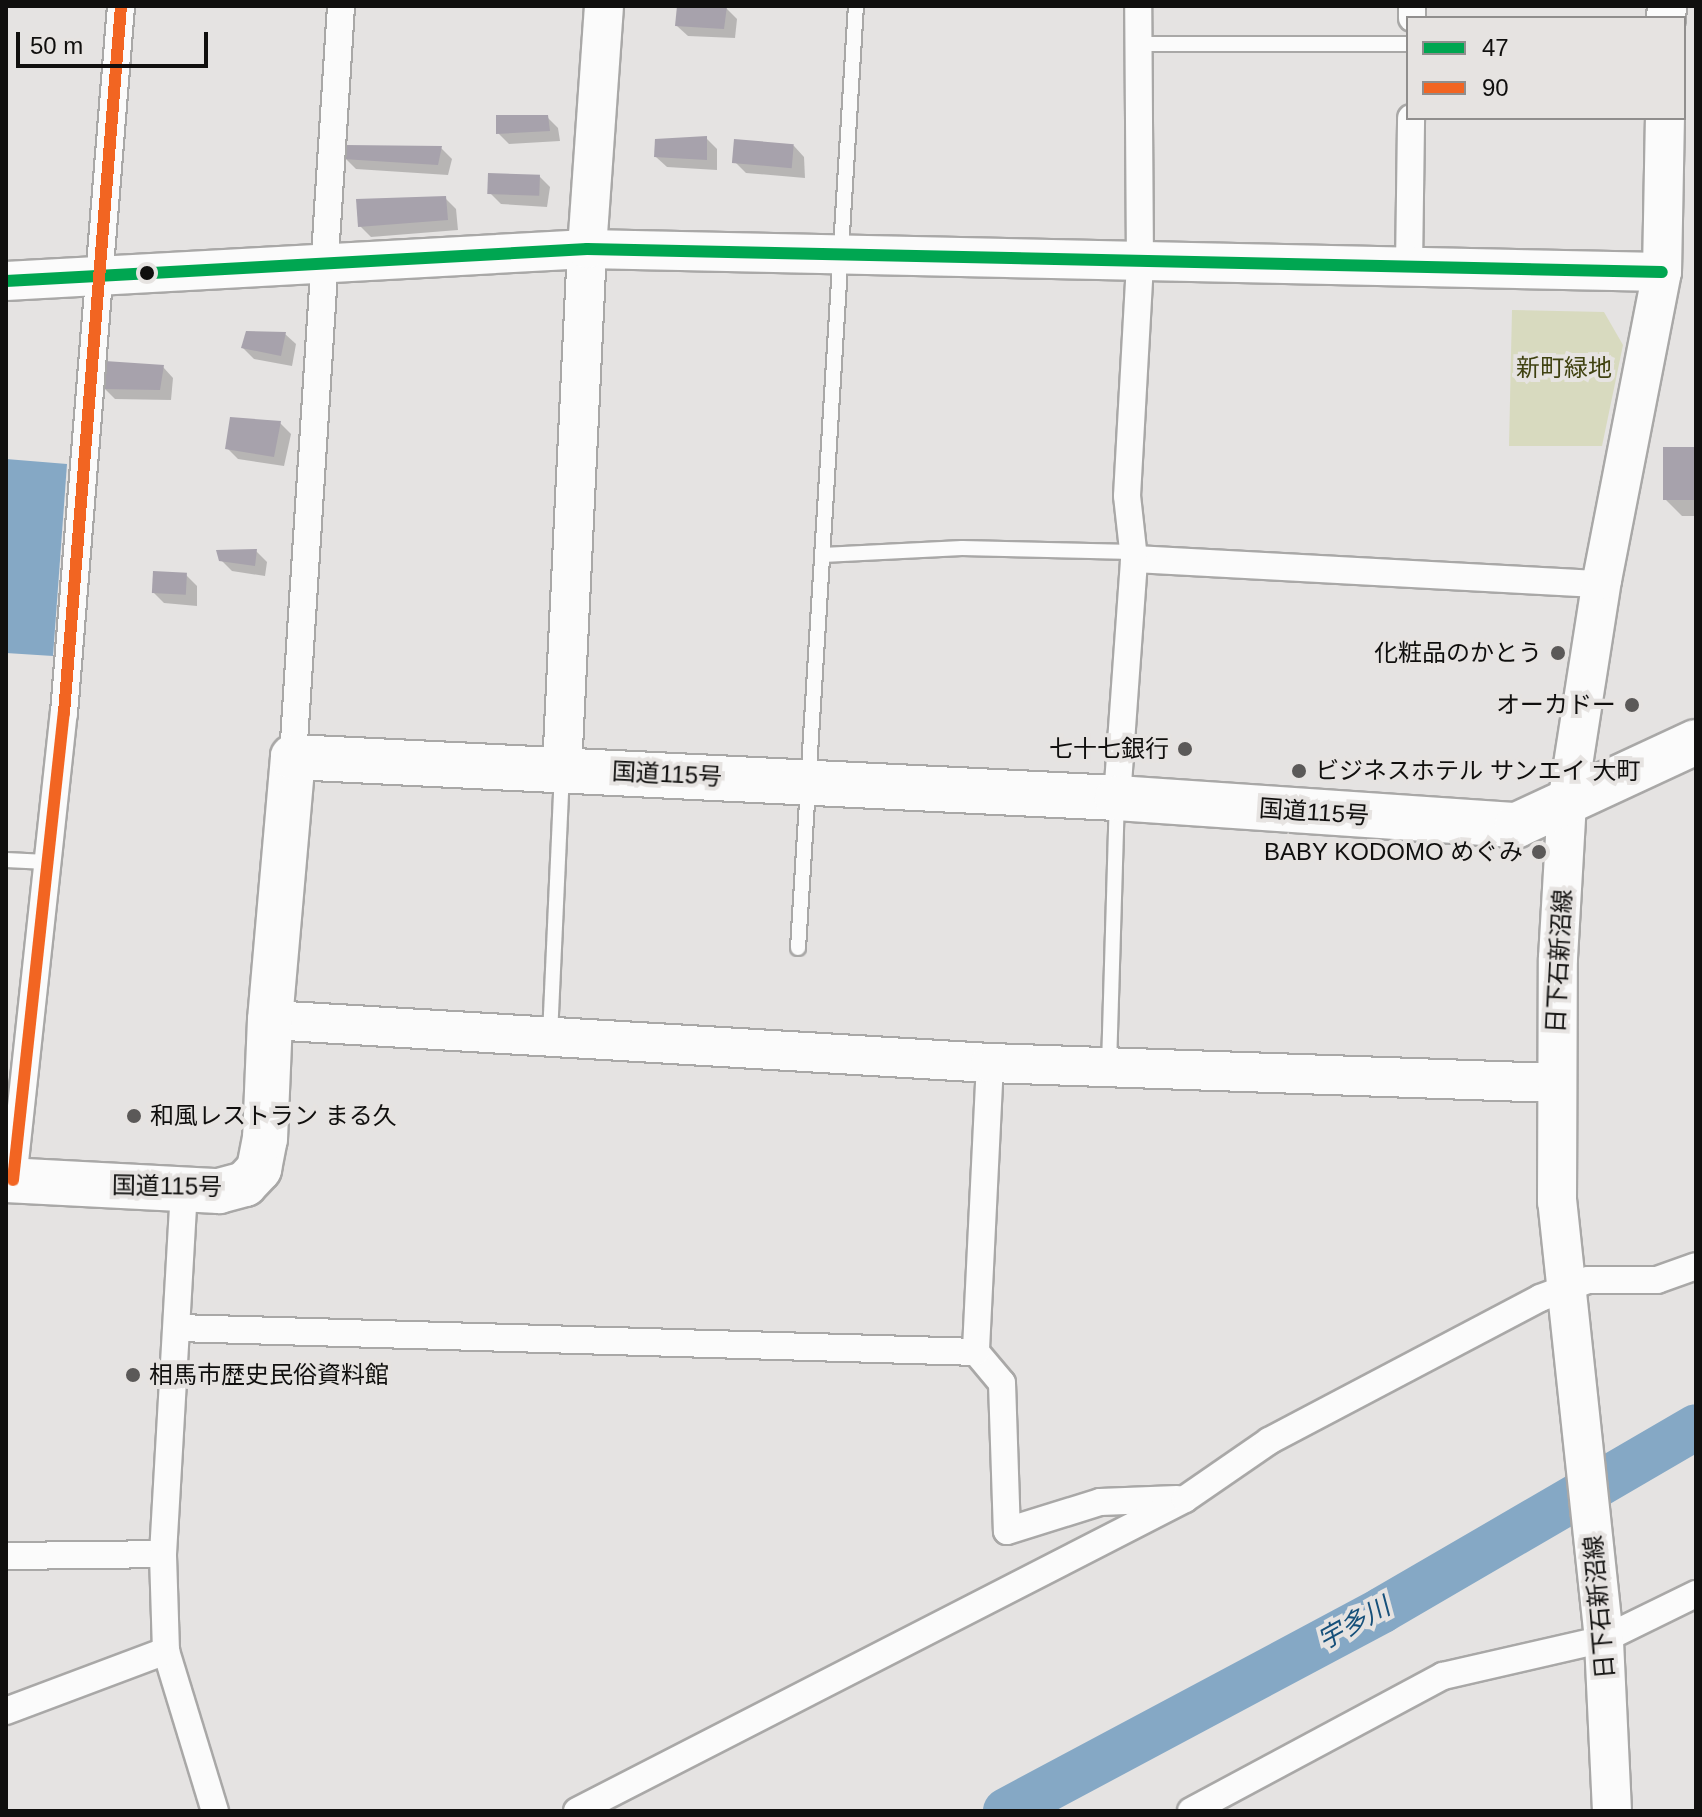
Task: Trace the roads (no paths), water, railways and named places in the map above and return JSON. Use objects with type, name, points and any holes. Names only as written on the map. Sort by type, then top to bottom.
[{"type":"highway","name":"国道115号","points":[[10,1180],[219,1191],[245,1184],[259,1169],[265,1139],[270,1020],[293,757],[1117,798],[1517,825],[1696,742]]},
{"type":"street","points":[[10,1180],[47,862],[121,6]]},
{"type":"street","points":[[293,757],[341,6]]},
{"type":"street","points":[[562,769],[587,249],[604,6]]},
{"type":"street","points":[[1117,798],[1134,556],[1127,496],[1140,263],[1138,6]]},
{"type":"street","points":[[1409,267],[1411,120]]},
{"type":"street","name":"日下石新沼線","points":[[1612,1811],[1602,1622],[1564,1294],[1555,1083],[1567,803],[1602,584],[1662,272],[1665,120]]},
{"type":"street","points":[[6,281],[325,260],[587,249],[1662,272]]},
{"type":"street","points":[[1134,556],[1602,584]]},
{"type":"street","points":[[270,1020],[990,1063],[1555,1083]]},
{"type":"street","points":[[990,1063],[976,1352],[1002,1383],[1007,1531],[1100,1502],[1185,1499]]},
{"type":"street","points":[[184,1190],[163,1554],[166,1651],[215,1811]]},
{"type":"street","points":[[577,1811],[1185,1499],[1269,1441],[1588,1280],[1657,1280],[1696,1266]]},
{"type":"street","points":[[178,1328],[976,1352]]},
{"type":"street","points":[[6,1556],[163,1554]]},
{"type":"street","points":[[1191,1811],[1443,1676],[1696,1594]]},
{"type":"street","points":[[6,1711],[166,1651]]},
{"type":"lane","points":[[798,948],[856,6]]},
{"type":"lane","points":[[1138,44],[1406,44]]},
{"type":"lane","points":[[823,555],[962,548],[1134,556]]},
{"type":"lane","points":[[550,1036],[562,769]]},
{"type":"lane","points":[[1109,1067],[1117,798]]},
{"type":"lane","points":[[6,860],[47,862]]},
{"type":"water","points":[[6,459],[67,464],[53,656],[6,653]]},
{"type":"waterway","name":"宇多川","points":[[1006,1811],[1382,1610],[1696,1427]]},
{"type":"place","name":"化粧品のかとう","points":[[1558,653]]},
{"type":"place","name":"オーカドー","points":[[1632,705]]},
{"type":"place","name":"七十七銀行","points":[[1185,749]]},
{"type":"place","name":"ビジネスホテル サンエイ 大町","points":[[1299,771]]},
{"type":"place","name":"BABY KODOMO めぐみ","points":[[1539,852]]},
{"type":"place","name":"和風レストラン まる久","points":[[134,1116]]},
{"type":"place","name":"相馬市歴史民俗資料館","points":[[133,1375]]},
{"type":"park label","name":"新町緑地","points":[[1564,368]]}]
